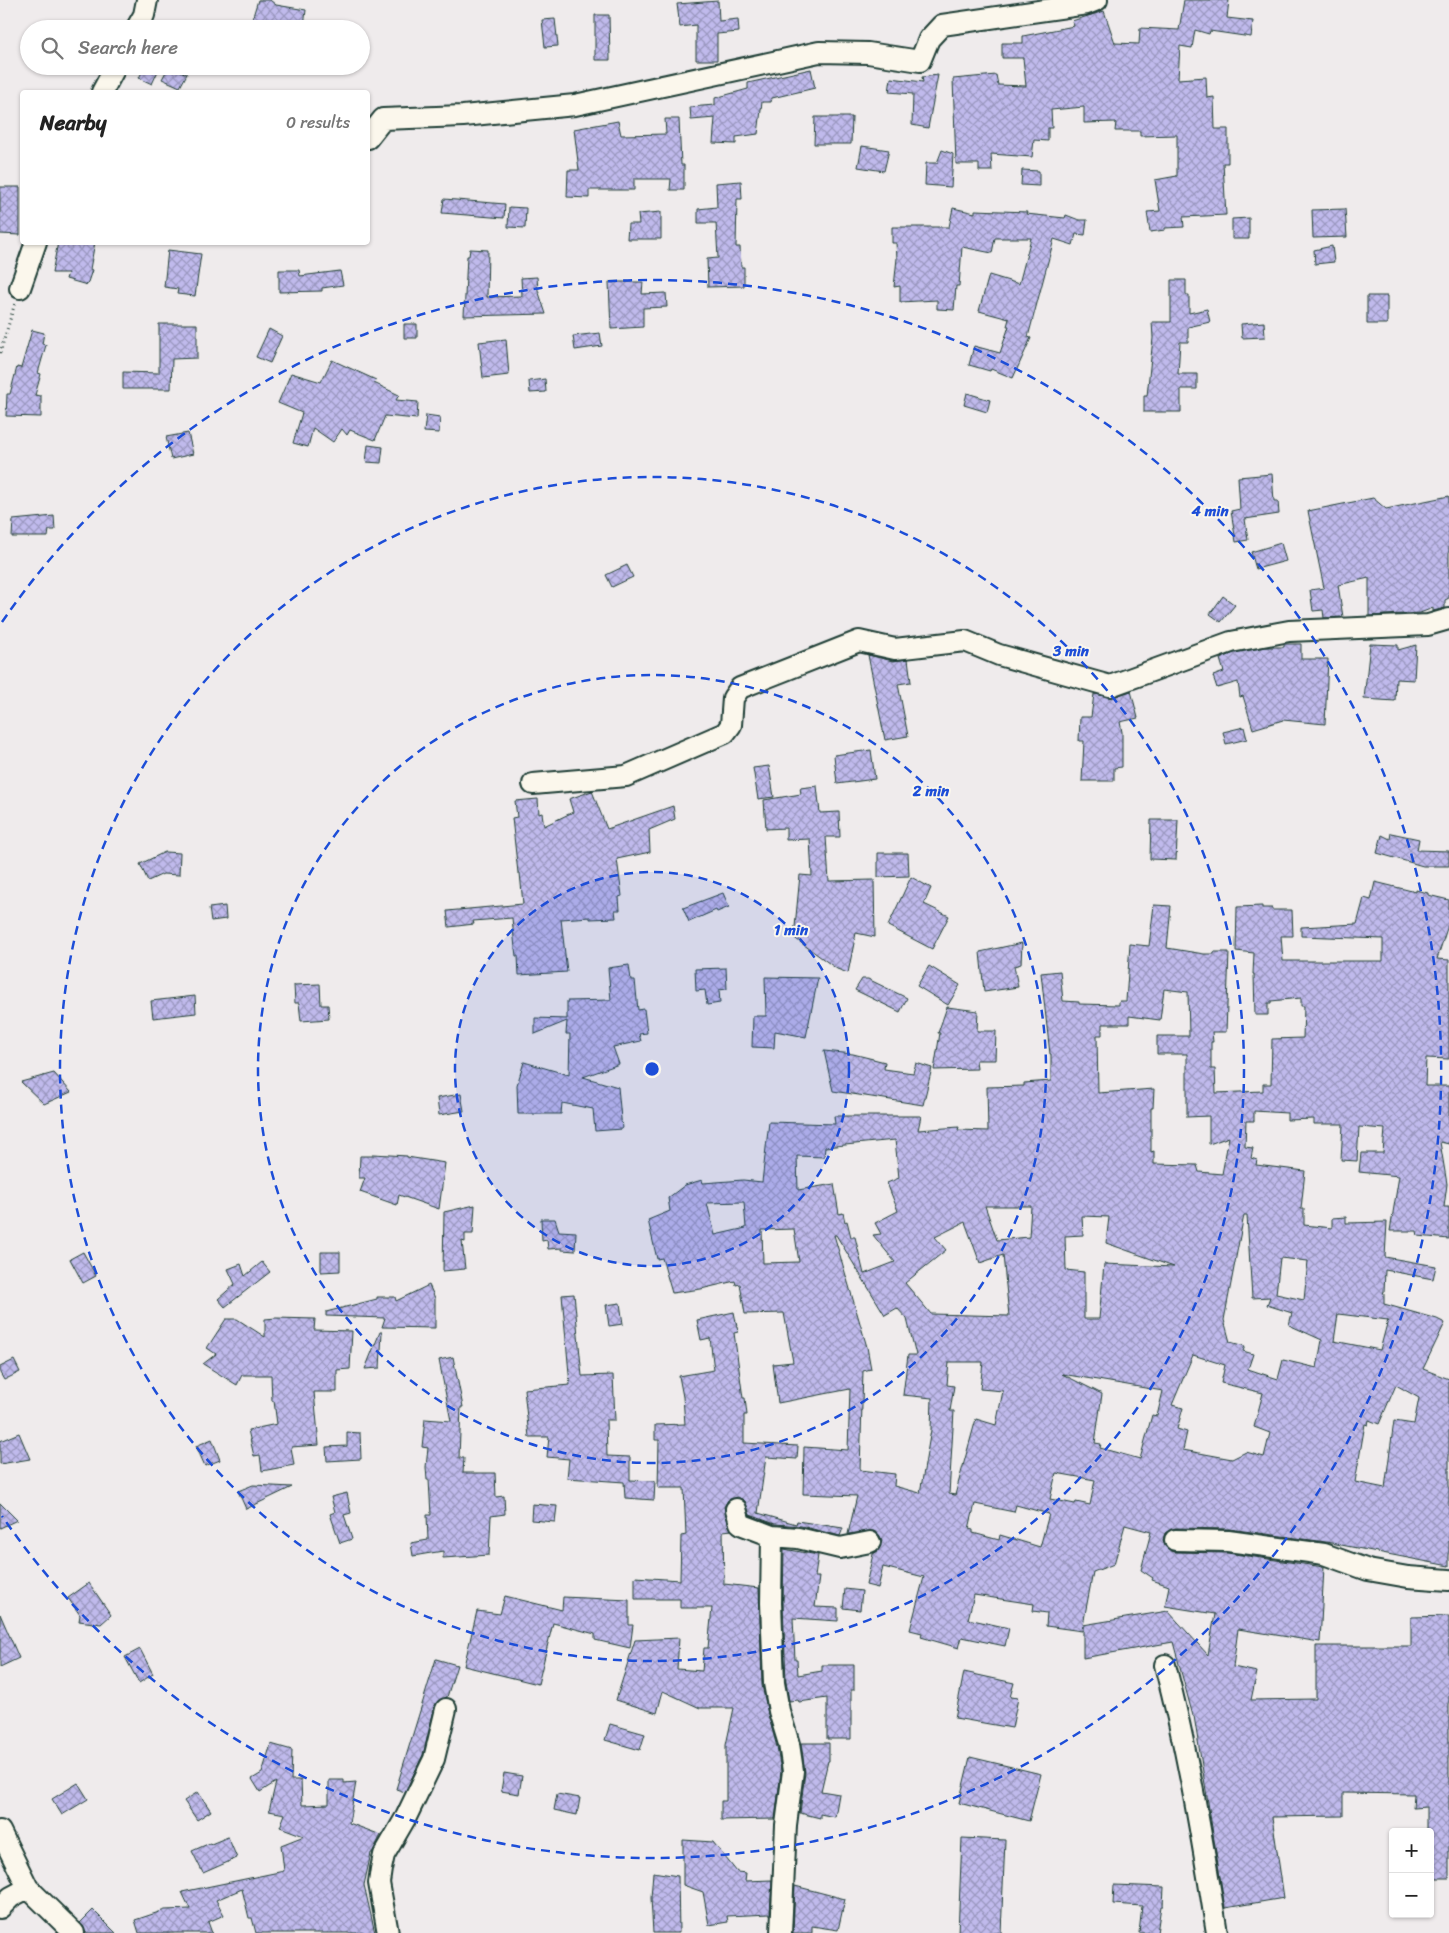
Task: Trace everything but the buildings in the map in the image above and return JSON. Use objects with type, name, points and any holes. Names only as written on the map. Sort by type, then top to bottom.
[{"type":"street","points":[[141,20],[147,0]]},
{"type":"street","points":[[370,135],[382,119],[463,116],[575,105],[819,52],[868,53],[920,61],[928,39],[942,25],[1087,4],[1097,0]]},
{"type":"street","points":[[103,90],[111,75]]},
{"type":"street","points":[[20,288],[35,245]]},
{"type":"street","points":[[533,784],[626,776],[725,733],[731,725],[733,698],[740,688],[859,641],[895,649],[965,641],[998,655],[1110,686],[1231,642],[1289,631],[1428,625],[1449,619]]},
{"type":"street","points":[[736,1509],[740,1523],[743,1526],[772,1536],[798,1538],[840,1548],[870,1542]]},
{"type":"street","points":[[772,1536],[771,1603],[774,1683],[779,1711],[789,1744],[793,1771],[786,1825],[781,1933]]},
{"type":"street","points":[[1175,1540],[1228,1541],[1324,1554],[1368,1570],[1408,1577],[1449,1580]]},
{"type":"street","points":[[1164,1665],[1181,1728],[1204,1849],[1217,1933]]},
{"type":"street","points":[[388,1933],[379,1883],[380,1869],[384,1855],[434,1760],[446,1710]]},
{"type":"street","points":[[0,1831],[28,1888],[74,1933]]},
{"type":"street","points":[[0,1908],[11,1897],[28,1888]]},
{"type":"path","points":[[0,353],[20,288]]}]
